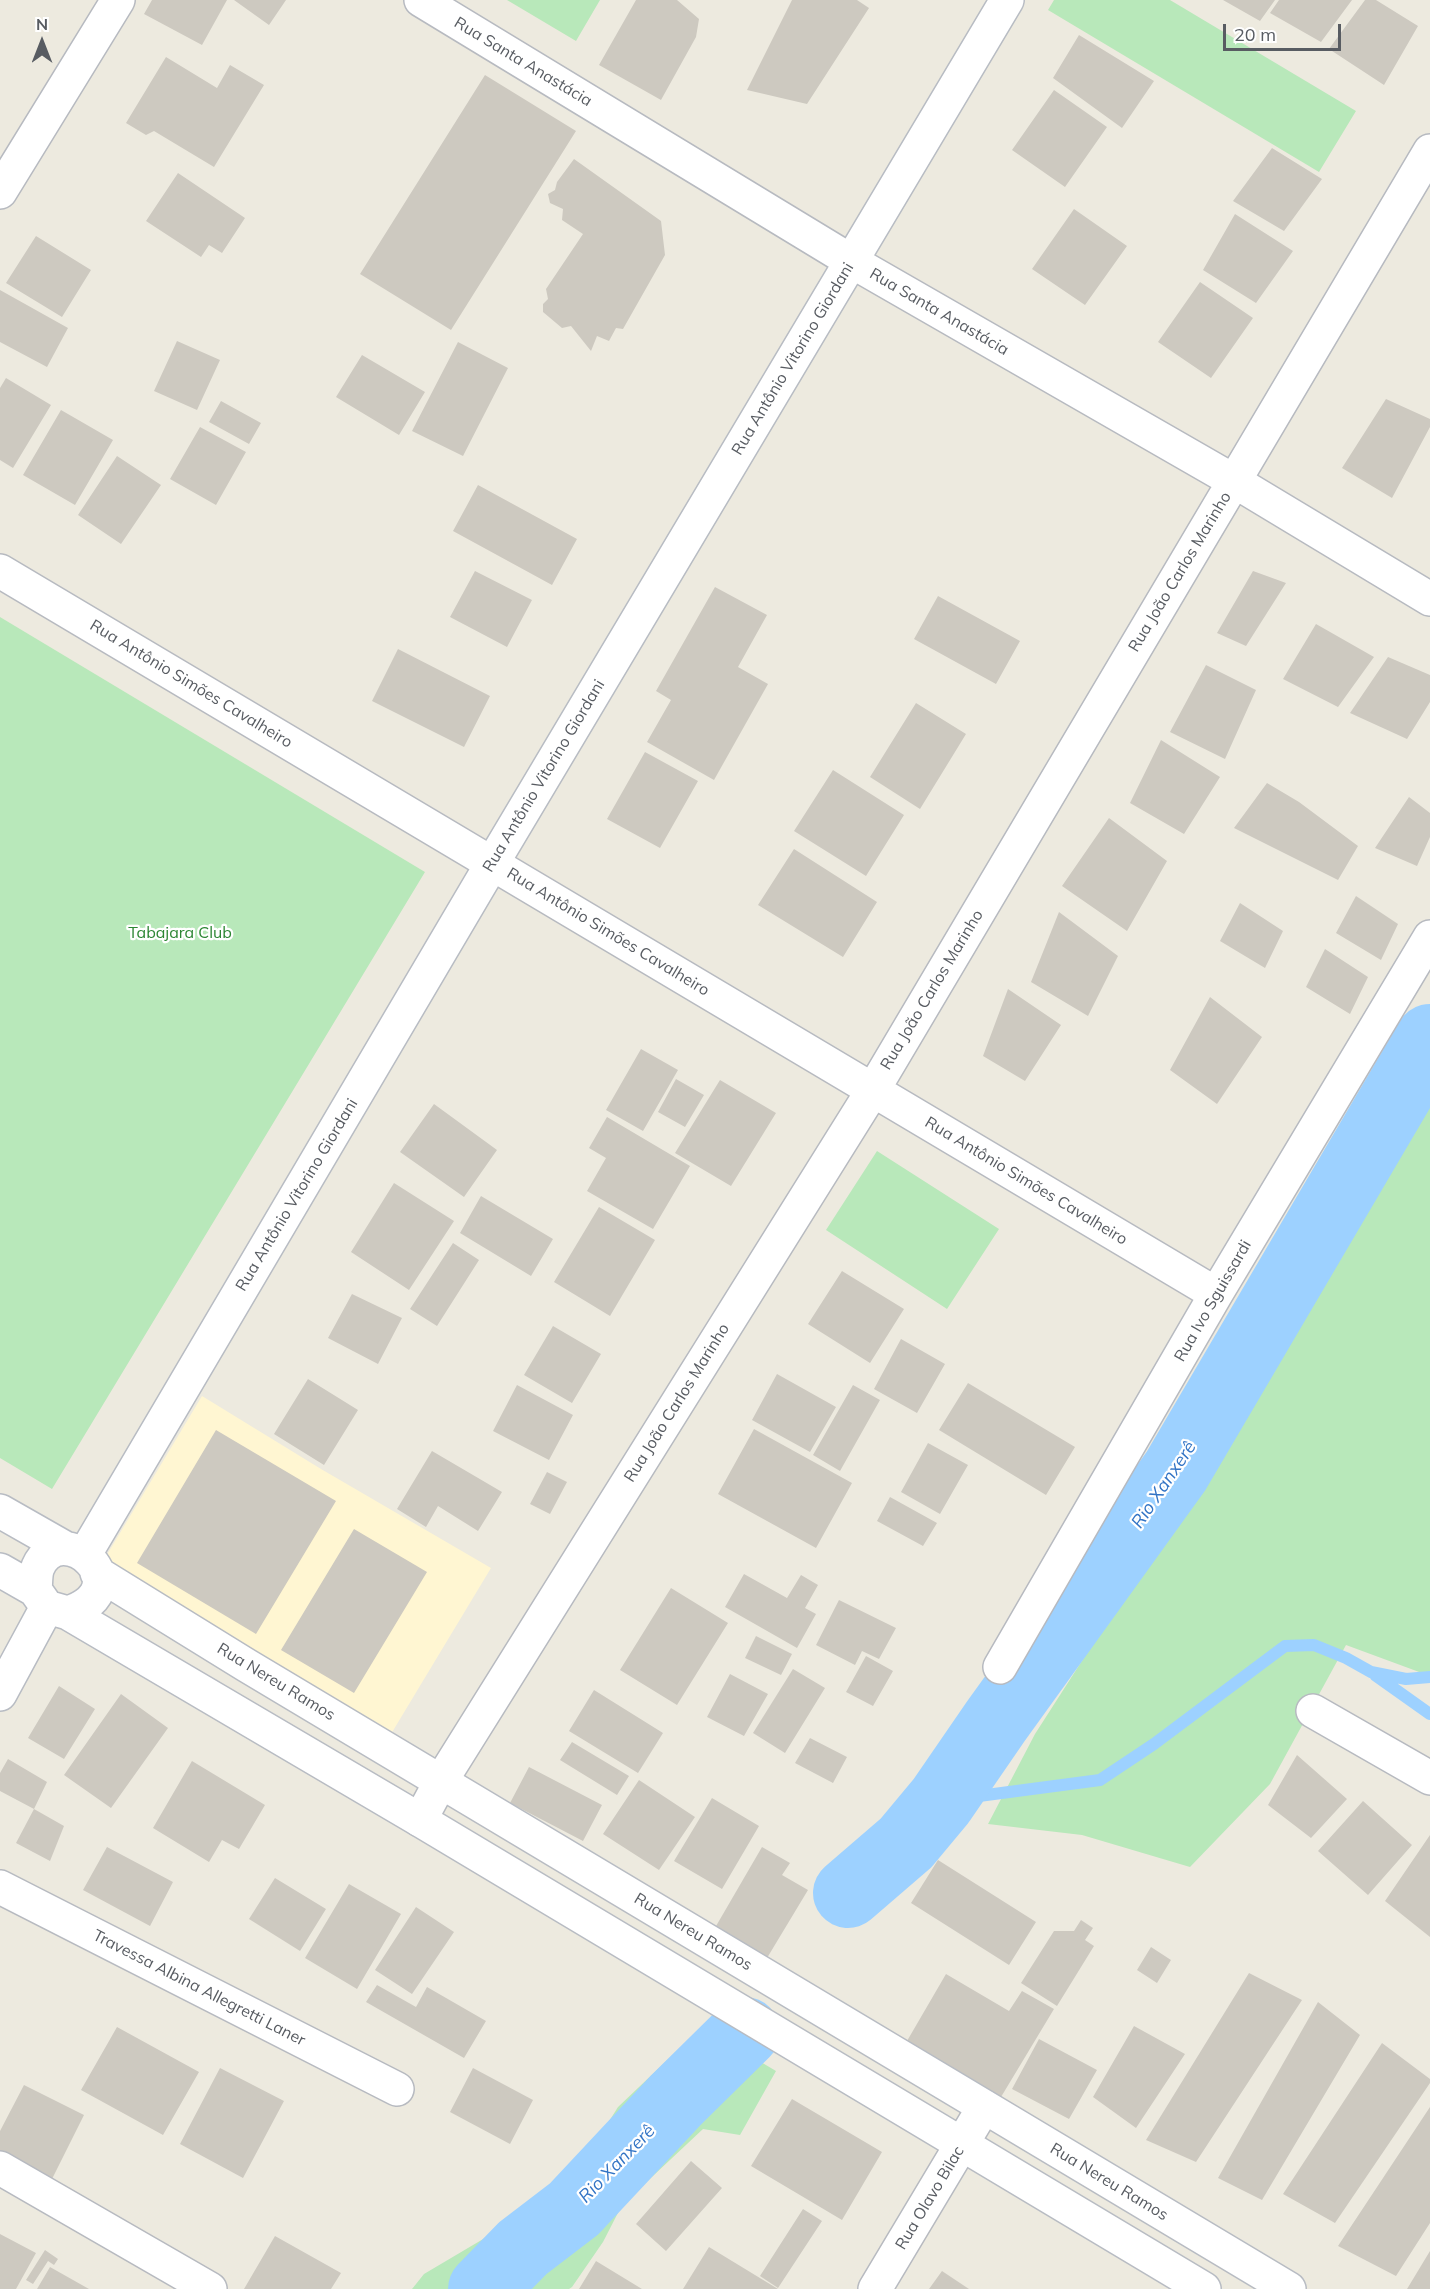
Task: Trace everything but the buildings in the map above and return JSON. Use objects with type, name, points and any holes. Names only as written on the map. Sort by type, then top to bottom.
[{"type":"street","points":[[0,192],[118,0]]},
{"type":"street","name":"Rua Santa Anastácia","points":[[422,0],[851,261],[1234,481],[1430,599]]},
{"type":"street","name":"Rua Antônio Vitorino Giordani","points":[[82,1558],[493,862],[1007,0]]},
{"type":"street","name":"Rua João Carlos Marinho","points":[[420,1820],[441,1781],[873,1090],[1430,151]]},
{"type":"street","name":"Rua Antônio Simões Cavalheiro","points":[[0,571],[1216,1293]]},
{"type":"street","name":"Rua Ivo Sguissardi","points":[[1000,1667],[1216,1293],[1430,937]]},
{"type":"street","name":"Rua Nereu Ramos","points":[[0,1511],[82,1558],[246,1665],[1289,2289]]},
{"type":"street","points":[[0,1694],[50,1603],[37,1569],[42,1561],[58,1548],[82,1558],[100,1583],[91,1602],[50,1603]]},
{"type":"street","points":[[0,1570],[50,1603],[420,1820],[1204,2289]]},
{"type":"street","points":[[220,1704],[246,1665]]},
{"type":"street","points":[[1313,1711],[1430,1778]]},
{"type":"street","points":[[554,1901],[578,1863]]},
{"type":"street","name":"Travessa Albina Allegretti Laner","points":[[0,1887],[397,2089]]},
{"type":"street","points":[[695,1985],[715,1945]]},
{"type":"street","name":"Rua Olavo Bilac","points":[[875,2289],[984,2107]]},
{"type":"street","points":[[0,2168],[210,2289]]},
{"type":"street","points":[[1097,2225],[1124,2190]]},
{"type":"shaded area","points":[[202,1396],[321,1469],[491,1568],[391,1734],[102,1563]]},
{"type":"green space","points":[[507,0],[600,0],[576,41]]},
{"type":"green space","points":[[1054,0],[1170,0],[1356,111],[1319,172],[1048,10]]},
{"type":"green space","name":"Tabajara Club","points":[[0,617],[425,872],[52,1489],[0,1458]]},
{"type":"green space","points":[[1430,1100],[1430,1676],[1346,1645],[1270,1784],[1190,1867],[1082,1835],[988,1824],[1035,1734],[1302,1318]]},
{"type":"green space","points":[[877,1151],[999,1229],[947,1309],[826,1230]]},
{"type":"green space","points":[[702,2027],[776,2071],[740,2135],[703,2129],[622,2205],[603,2242],[572,2287],[569,2289],[412,2289],[424,2274],[566,2190],[618,2107]]},
{"type":"waterway","name":"Rio Xanxerê","points":[[848,1893],[906,1843],[941,1801],[1176,1471],[1430,1039]]},
{"type":"waterway","points":[[941,1801],[1100,1780],[1154,1744],[1285,1646],[1314,1645],[1346,1658],[1371,1672],[1406,1679],[1430,1677]]},
{"type":"waterway","points":[[1375,1675],[1430,1714]]},
{"type":"waterway","name":"Rio Xanxerê","points":[[483,2289],[523,2248],[574,2209],[676,2100],[745,2032]]}]
